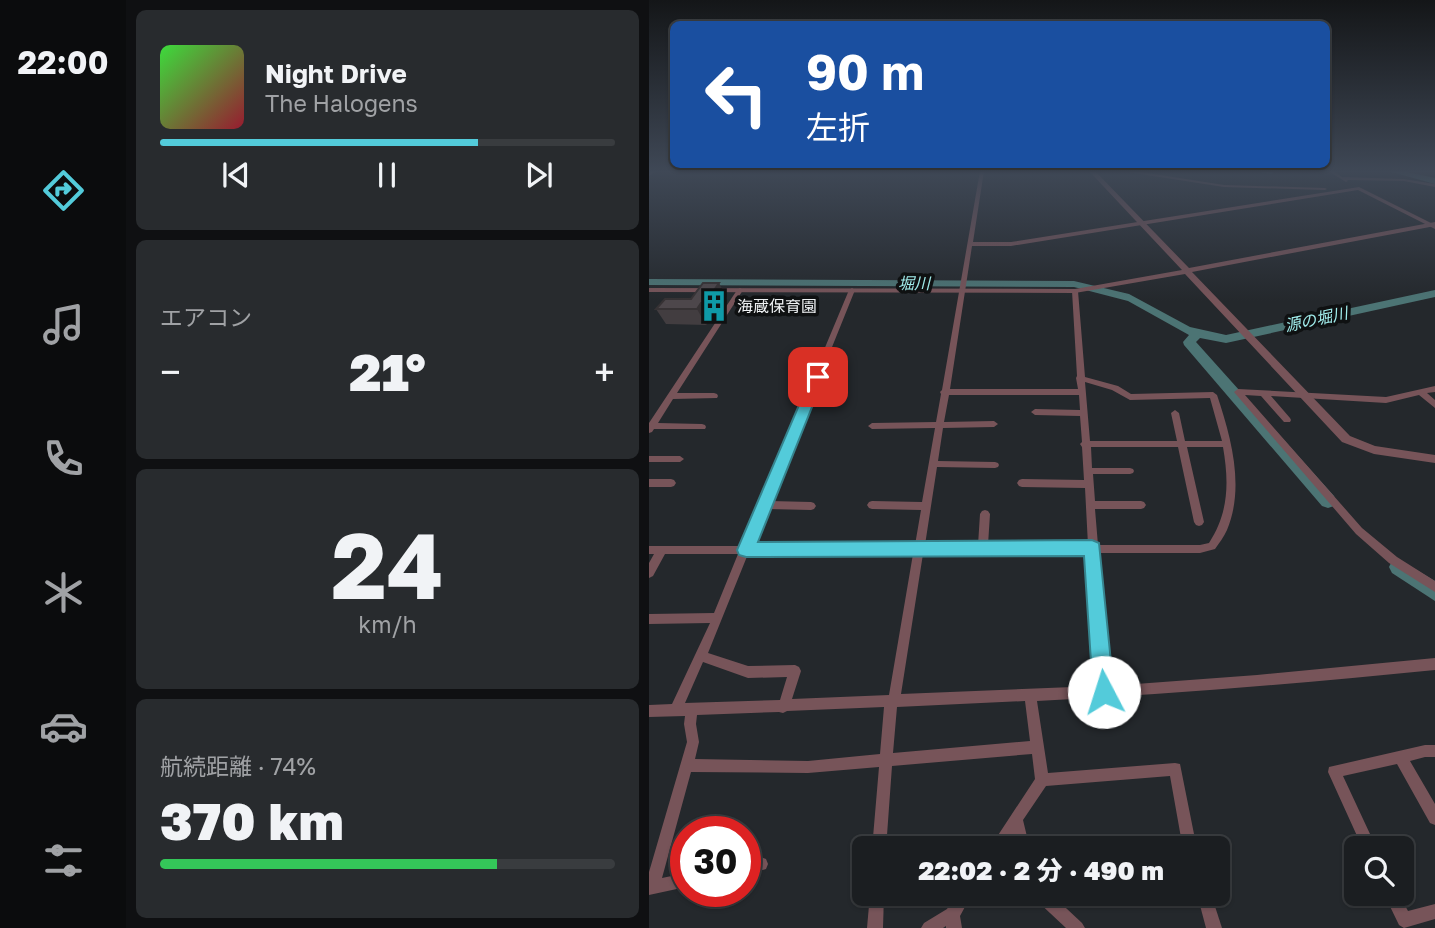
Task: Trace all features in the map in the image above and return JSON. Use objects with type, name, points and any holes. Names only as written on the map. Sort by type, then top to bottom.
[{"type":"street","points":[[880,836],[884,760],[893,701],[975,214]]},
{"type":"street","points":[[1133,214],[1346,439],[1374,450],[1435,459]]},
{"type":"street","points":[[970,244],[1011,244],[1195,214]]},
{"type":"street","points":[[1412,214],[1433,225]]},
{"type":"street","points":[[649,290],[1079,290],[1433,225]]},
{"type":"street","points":[[650,428],[741,290]]},
{"type":"street","points":[[675,711],[765,505],[852,290]]},
{"type":"street","points":[[1079,290],[1082,413],[1104,692]]},
{"type":"street","points":[[649,550],[1200,550],[1213,546],[1225,524],[1232,474],[1213,395],[1130,397],[1115,388],[1080,378]]},
{"type":"street","points":[[1435,388],[1393,400],[1238,392],[1359,531],[1393,560],[1435,587]]},
{"type":"street","points":[[944,392],[1081,392]]},
{"type":"street","points":[[1420,393],[1435,405]]},
{"type":"street","points":[[1264,394],[1287,420]]},
{"type":"street","points":[[672,396],[714,396]]},
{"type":"street","points":[[1035,412],[1082,413]]},
{"type":"street","points":[[1175,413],[1200,522]]},
{"type":"street","points":[[872,426],[994,424]]},
{"type":"street","points":[[650,428],[702,427]]},
{"type":"street","points":[[1084,444],[1225,444]]},
{"type":"street","points":[[649,459],[681,459]]},
{"type":"street","points":[[933,464],[995,464]]},
{"type":"street","points":[[1087,471],[1130,471]]},
{"type":"street","points":[[649,483],[671,483]]},
{"type":"street","points":[[1022,483],[1088,484]]},
{"type":"street","points":[[765,505],[811,506]]},
{"type":"street","points":[[872,505],[925,506]]},
{"type":"street","points":[[1090,505],[1141,505]]},
{"type":"street","points":[[983,548],[985,514]]},
{"type":"street","points":[[649,573],[662,550]]},
{"type":"street","points":[[649,619],[717,618]]},
{"type":"street","points":[[701,656],[748,672],[795,671],[783,707]]},
{"type":"street","points":[[649,711],[1104,692],[1435,664]]},
{"type":"street","points":[[1004,836],[1042,780],[1030,695]]},
{"type":"street","points":[[670,883],[651,887],[693,742],[690,724],[692,711]]},
{"type":"street","points":[[686,765],[808,767],[1037,747]]},
{"type":"street","points":[[1363,836],[1334,772],[1435,751]]},
{"type":"street","points":[[1401,758],[1435,818]]},
{"type":"street","points":[[1042,780],[1175,769],[1188,836]]},
{"type":"street","points":[[1016,818],[1020,836]]},
{"type":"street","points":[[875,928],[876,906]]},
{"type":"street","points":[[1053,906],[1077,928]]},
{"type":"street","points":[[1208,906],[1214,928]]},
{"type":"street","points":[[1397,906],[1404,920],[1435,911]]},
{"type":"street","points":[[929,928],[953,921]]},
{"type":"building","points":[[703,283],[719,283],[705,303],[701,303],[697,309],[656,309],[665,299],[691,299]]},
{"type":"waterway","name":"堀川","points":[[649,282],[1074,284],[1125,296],[1186,330],[1226,339],[1435,293]]},
{"type":"waterway","name":"堀川","points":[[1196,335],[1189,342],[1328,501]]},
{"type":"waterway","name":"堀川","points":[[1398,567],[1435,592]]},
{"type":"place","name":"海蔵保育園","points":[[714,306]]},
{"type":"route","points":[[818,377],[746,550],[1092,548],[1104,692]]},
{"type":"water label","name":"源の堀川","points":[[1316,319]]}]
